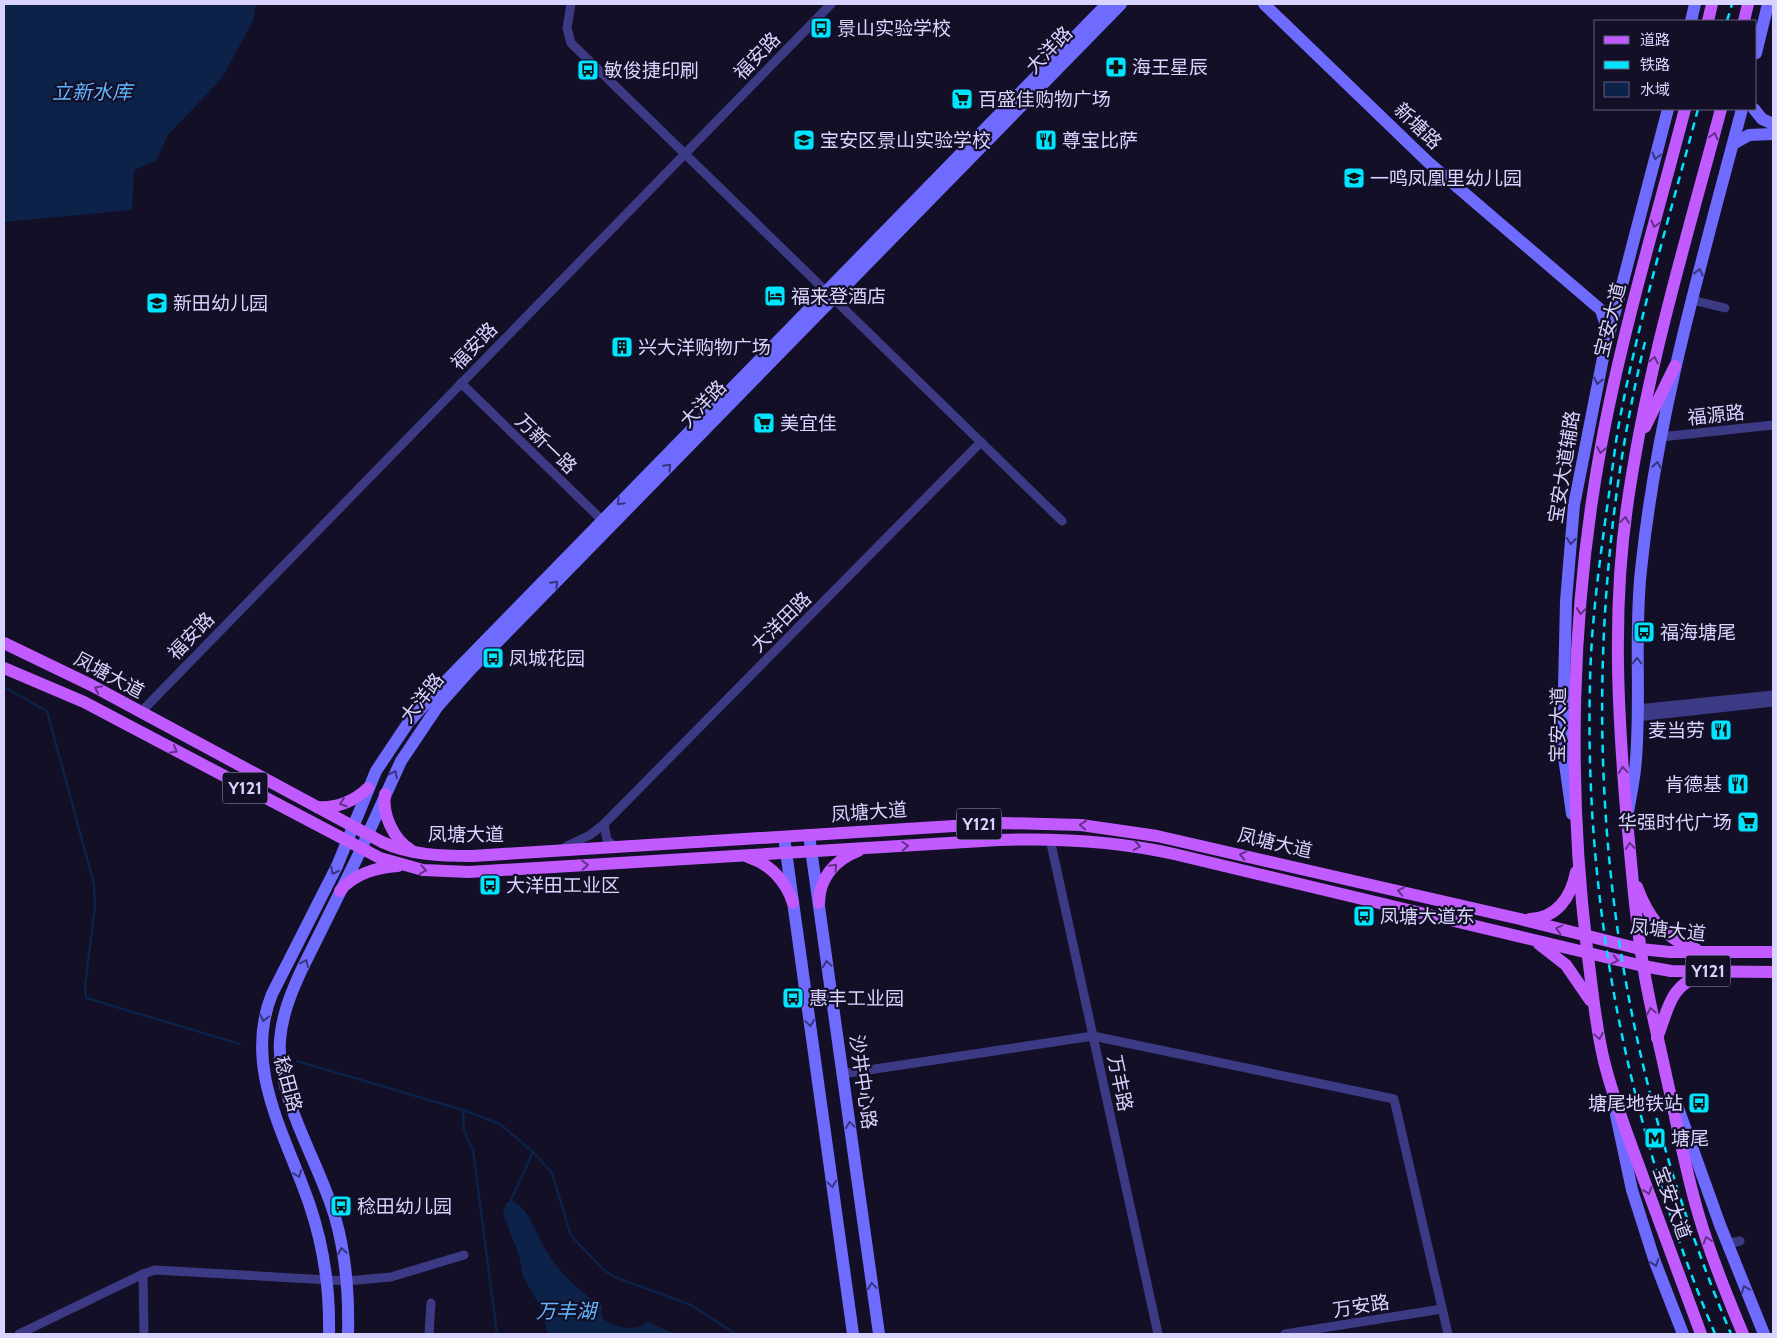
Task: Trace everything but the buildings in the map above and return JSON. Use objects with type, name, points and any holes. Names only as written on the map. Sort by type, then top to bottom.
[{"type":"main road","points":[[1708,20],[1712,4]]},
{"type":"main road","points":[[1744,20],[1748,4]]},
{"type":"main road","name":"宝安大道","points":[[1685,110],[1619,361],[1601,446],[1591,515],[1579,632],[1575,786],[1576,840],[1586,936],[1595,1012],[1609,1080],[1701,1334]]},
{"type":"main road","name":"宝安大道","points":[[1721,110],[1658,342],[1638,441],[1627,506],[1620,567],[1617,631],[1619,732],[1643,966],[1657,1038],[1699,1217],[1715,1264],[1743,1334]]},
{"type":"main road","points":[[1638,441],[1675,366]]},
{"type":"main road","name":"凤塘大道","points":[[4,644],[141,712],[367,834],[398,849],[418,853],[459,856],[1002,823],[1097,826],[1167,838],[1520,918],[1640,949],[1711,954],[1773,952]]},
{"type":"main road","name":"凤塘大道","points":[[4,668],[84,702],[346,842],[401,866],[433,872],[462,872],[1050,839],[1102,842],[1149,848],[1643,966],[1671,970],[1773,972]]},
{"type":"main road","points":[[315,806],[328,807],[341,804],[356,798],[368,788]]},
{"type":"main road","points":[[385,794],[385,809],[395,834],[404,845],[418,853]]},
{"type":"main road","points":[[819,903],[823,881],[833,866],[851,854],[870,848]]},
{"type":"main road","points":[[741,856],[754,859],[769,868],[784,883],[793,903]]},
{"type":"main road","points":[[1520,918],[1547,916],[1561,905],[1570,892],[1578,859]]},
{"type":"main road","points":[[340,891],[348,883],[366,873],[401,866]]},
{"type":"main road","points":[[1632,873],[1649,912],[1664,933],[1688,947],[1711,954]]},
{"type":"main road","points":[[1528,939],[1553,953],[1566,965],[1584,988],[1595,1012]]},
{"type":"main road","points":[[1758,952],[1758,972]]},
{"type":"main road","points":[[1657,1038],[1665,1012],[1677,990],[1693,978],[1713,971]]},
{"type":"street","points":[[571,4],[567,28],[571,43],[1062,521]]},
{"type":"street","name":"福安路","points":[[141,712],[831,4]]},
{"type":"street","name":"大洋路","points":[[352,826],[368,788],[390,749],[419,710],[606,524],[829,295],[1107,4]]},
{"type":"street","name":"大洋路","points":[[829,295],[1121,4]]},
{"type":"street","name":"新塘路","points":[[1264,4],[1428,162],[1601,310],[1609,335]]},
{"type":"street","points":[[1691,20],[1695,4]]},
{"type":"street","points":[[1757,49],[1768,4]]},
{"type":"street","name":"宝安大道辅路","points":[[1576,840],[1564,757],[1566,601],[1574,505],[1585,444],[1609,335],[1668,110]]},
{"type":"street","points":[[1627,818],[1636,760],[1640,571],[1661,437],[1675,366],[1742,110]]},
{"type":"street","points":[[1755,110],[1762,119],[1773,124]]},
{"type":"street","points":[[1733,144],[1749,135],[1773,134]]},
{"type":"street","points":[[1692,300],[1725,308]]},
{"type":"street","name":"万新一路","points":[[461,383],[606,524]]},
{"type":"street","name":"福源路","points":[[1661,437],[1773,425]]},
{"type":"street","name":"大洋田路","points":[[555,851],[583,839],[604,824],[981,442]]},
{"type":"street","name":"大洋路","points":[[367,834],[408,748],[449,693],[606,524]]},
{"type":"street","points":[[1637,713],[1773,695]]},
{"type":"street","points":[[1637,713],[1773,702]]},
{"type":"street","points":[[604,824],[607,840],[616,847]]},
{"type":"street","name":"稔田路","points":[[329,1334],[327,1281],[322,1250],[311,1208],[267,1091],[261,1065],[261,1046],[264,1015],[272,994],[337,866],[352,826]]},
{"type":"street","name":"稔田路","points":[[348,1334],[346,1281],[335,1216],[288,1092],[280,1048],[288,1001],[367,834]]},
{"type":"street","name":"沙井中心路","points":[[810,835],[879,1334]]},
{"type":"street","points":[[784,836],[853,1334]]},
{"type":"street","name":"万丰路","points":[[1050,839],[1158,1334]]},
{"type":"street","points":[[842,1074],[1093,1036],[1394,1099],[1448,1334]]},
{"type":"street","points":[[1666,1076],[1727,1244],[1764,1334]]},
{"type":"street","points":[[1609,1080],[1632,1190],[1655,1262],[1683,1334]]},
{"type":"street","points":[[1727,1244],[1740,1241]]},
{"type":"street","points":[[19,1334],[143,1274],[156,1270],[346,1281],[391,1277],[464,1255]]},
{"type":"street","points":[[143,1274],[144,1334]]},
{"type":"street","points":[[429,1334],[431,1303]]},
{"type":"street","name":"万安路","points":[[1285,1334],[1442,1309]]},
{"type":"water","name":"立新水库","points":[[4,4],[256,4],[253,21],[222,78],[168,135],[156,161],[134,170],[132,210],[4,222]]},
{"type":"water","name":"万丰湖","points":[[511,1200],[518,1204],[528,1215],[545,1249],[557,1266],[586,1295],[603,1306],[601,1310],[603,1319],[612,1324],[628,1328],[639,1327],[644,1325],[646,1321],[675,1334],[548,1334],[540,1306],[523,1277],[519,1255],[503,1214],[506,1203]]},
{"type":"waterway","points":[[4,687],[47,711],[94,884],[95,906],[85,986],[86,998],[240,1044]]},
{"type":"waterway","points":[[297,1061],[463,1110],[500,1124],[533,1152],[552,1173],[571,1236],[605,1271],[617,1278],[691,1305],[736,1334]]},
{"type":"waterway","points":[[463,1110],[464,1131],[473,1150],[497,1334]]},
{"type":"waterway","points":[[511,1200],[533,1152]]},
{"type":"railway","points":[[1727,20],[1732,4]]},
{"type":"railway","points":[[1698,110],[1648,295],[1617,433],[1594,617],[1590,683],[1590,767],[1595,850],[1604,933],[1618,1015],[1636,1097],[1658,1177],[1685,1256],[1715,1334]]},
{"type":"railway","points":[[1645,342],[1627,425],[1614,510],[1606,596],[1602,682],[1603,769],[1609,855],[1619,940],[1643,1064],[1675,1181],[1701,1258],[1731,1334]]},
{"type":"place","name":"景山实验学校","points":[[821,28]]},
{"type":"place","name":"海王星辰","points":[[1116,67]]},
{"type":"place","name":"敏俊捷印刷","points":[[588,70]]},
{"type":"place","name":"百盛佳购物广场","points":[[962,99]]},
{"type":"place","name":"宝安区景山实验学校","points":[[804,140]]},
{"type":"place","name":"尊宝比萨","points":[[1046,140]]},
{"type":"place","name":"一鸣凤凰里幼儿园","points":[[1354,178]]},
{"type":"place","name":"福来登酒店","points":[[775,296]]},
{"type":"place","name":"新田幼儿园","points":[[157,303]]},
{"type":"place","name":"兴大洋购物广场","points":[[622,347]]},
{"type":"place","name":"美宜佳","points":[[764,423]]},
{"type":"place","name":"福海塘尾","points":[[1644,632]]},
{"type":"place","name":"凤城花园","points":[[493,658]]},
{"type":"place","name":"麦当劳","points":[[1721,730]]},
{"type":"place","name":"肯德基","points":[[1738,784]]},
{"type":"place","name":"华强时代广场","points":[[1748,822]]},
{"type":"place","name":"大洋田工业区","points":[[490,885]]},
{"type":"place","name":"凤塘大道东","points":[[1364,916]]},
{"type":"place","name":"惠丰工业园","points":[[793,998]]},
{"type":"place","name":"塘尾地铁站","points":[[1699,1103]]},
{"type":"place","name":"塘尾","points":[[1655,1138]]},
{"type":"place","name":"稔田幼儿园","points":[[341,1206]]}]
